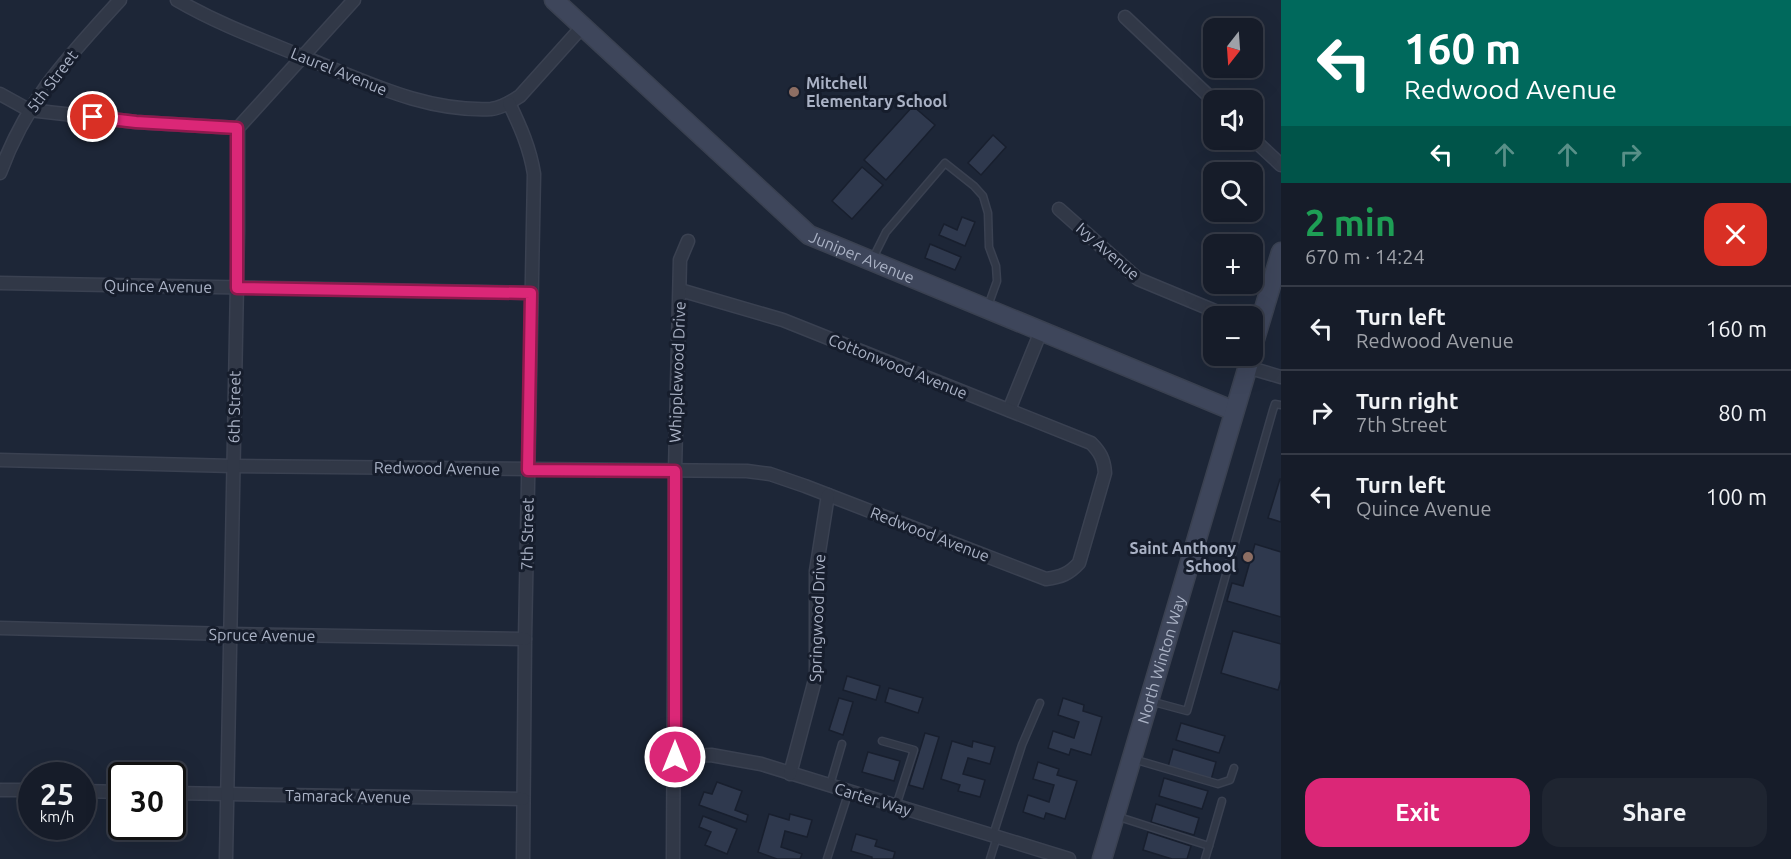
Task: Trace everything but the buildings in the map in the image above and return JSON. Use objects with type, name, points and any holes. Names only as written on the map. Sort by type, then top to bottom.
[{"type":"street","name":"5th Street","points":[[0,173],[29,110],[50,79],[120,0]]},
{"type":"street","name":"Laurel Avenue","points":[[177,0],[230,28],[410,100],[448,107],[493,109],[509,103]]},
{"type":"street","points":[[0,94],[29,110],[136,122],[237,128],[354,0]]},
{"type":"street","name":"Juniper Avenue","points":[[554,0],[809,235],[1234,411]]},
{"type":"street","points":[[1125,17],[1203,91]]},
{"type":"street","points":[[509,103],[520,96],[582,27]]},
{"type":"street","name":"7th Street","points":[[509,103],[523,133],[534,174],[523,859]]},
{"type":"street","name":"6th Street","points":[[226,859],[237,288],[237,128]]},
{"type":"street","points":[[1263,148],[1281,165]]},
{"type":"street","name":"Ivy Avenue","points":[[1059,209],[1138,279],[1203,306]]},
{"type":"street","name":"Whipplewood Drive","points":[[673,859],[675,471],[680,260],[688,241]]},
{"type":"street","name":"North Winton Way","points":[[1263,306],[1281,252]]},
{"type":"street","name":"Quince Avenue","points":[[0,283],[531,293]]},
{"type":"street","name":"Cottonwood Avenue","points":[[680,290],[783,320],[1091,443],[1099,450],[1104,462],[1105,473],[1079,563],[1070,572]]},
{"type":"street","points":[[1009,410],[1041,331]]},
{"type":"street","points":[[1263,365],[1281,377]]},
{"type":"street","name":"North Winton Way","points":[[1102,859],[1247,366]]},
{"type":"street","name":"Redwood Avenue","points":[[0,460],[232,466],[747,471],[770,474],[1046,579],[1058,578],[1070,572]]},
{"type":"street","name":"Springwood Drive","points":[[790,774],[816,676],[816,571],[828,495]]},
{"type":"street","name":"Spruce Avenue","points":[[0,628],[525,639]]},
{"type":"street","name":"Carter Way","points":[[675,757],[711,755],[761,764],[1069,859]]},
{"type":"street","points":[[0,790],[18,790]]},
{"type":"street","name":"Tamarack Avenue","points":[[186,793],[523,799]]},
{"type":"lane","points":[[872,261],[886,232],[945,163],[983,196],[988,213],[988,246],[996,266],[997,280],[987,309]]},
{"type":"lane","points":[[1150,701],[1187,711],[1273,410],[1275,404],[1281,405]]},
{"type":"lane","points":[[990,859],[1022,745],[1040,703]]},
{"type":"lane","points":[[882,741],[914,750],[896,806]]},
{"type":"lane","points":[[830,786],[842,744]]},
{"type":"lane","points":[[1132,759],[1218,784],[1230,780],[1234,768]]},
{"type":"lane","points":[[827,859],[849,792]]},
{"type":"lane","points":[[1205,859],[1222,801]]},
{"type":"lane","points":[[1115,816],[1209,846]]},
{"type":"place","name":"Mitchell Elementary School","points":[[794,92]]},
{"type":"place","name":"Saint Anthony School","points":[[1248,557]]},
{"type":"route","points":[[93,117],[237,128],[237,288],[531,293],[528,470],[675,471],[675,757]]}]
